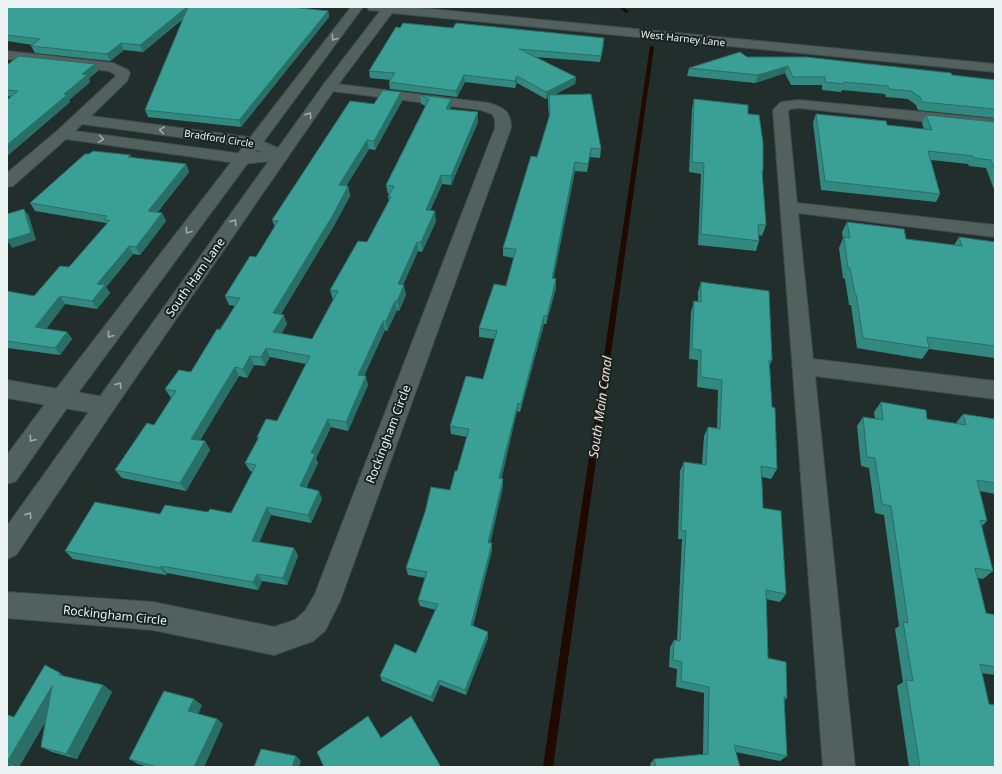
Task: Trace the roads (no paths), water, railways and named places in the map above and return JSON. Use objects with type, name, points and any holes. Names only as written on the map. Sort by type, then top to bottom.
[{"type":"street","points":[[7,474],[61,399],[357,7]]},
{"type":"street","name":"West Harney Lane","points":[[379,8],[995,68]]},
{"type":"street","name":"South Ham Lane","points":[[7,547],[104,406],[329,87],[379,8]]},
{"type":"street","points":[[7,55],[112,67],[123,73],[122,78],[79,119],[7,182]]},
{"type":"street","name":"Rockingham Circle","points":[[7,605],[153,616],[274,641],[303,631],[315,620],[326,601],[503,128],[503,118],[497,111],[484,106],[329,87]]},
{"type":"street","points":[[840,767],[780,110],[786,105],[799,104],[995,124]]},
{"type":"street","name":"Bradford Circle","points":[[79,119],[255,142],[281,155]]},
{"type":"street","name":"Bradford Circle","points":[[63,134],[243,159],[281,155]]},
{"type":"street","points":[[789,207],[995,231]]},
{"type":"street","points":[[803,366],[995,390]]},
{"type":"street","points":[[7,389],[104,406]]},
{"type":"waterway","name":"South Main Canal","points":[[621,7],[627,12]]},
{"type":"waterway","name":"South Main Canal","points":[[548,767],[652,47]]}]
